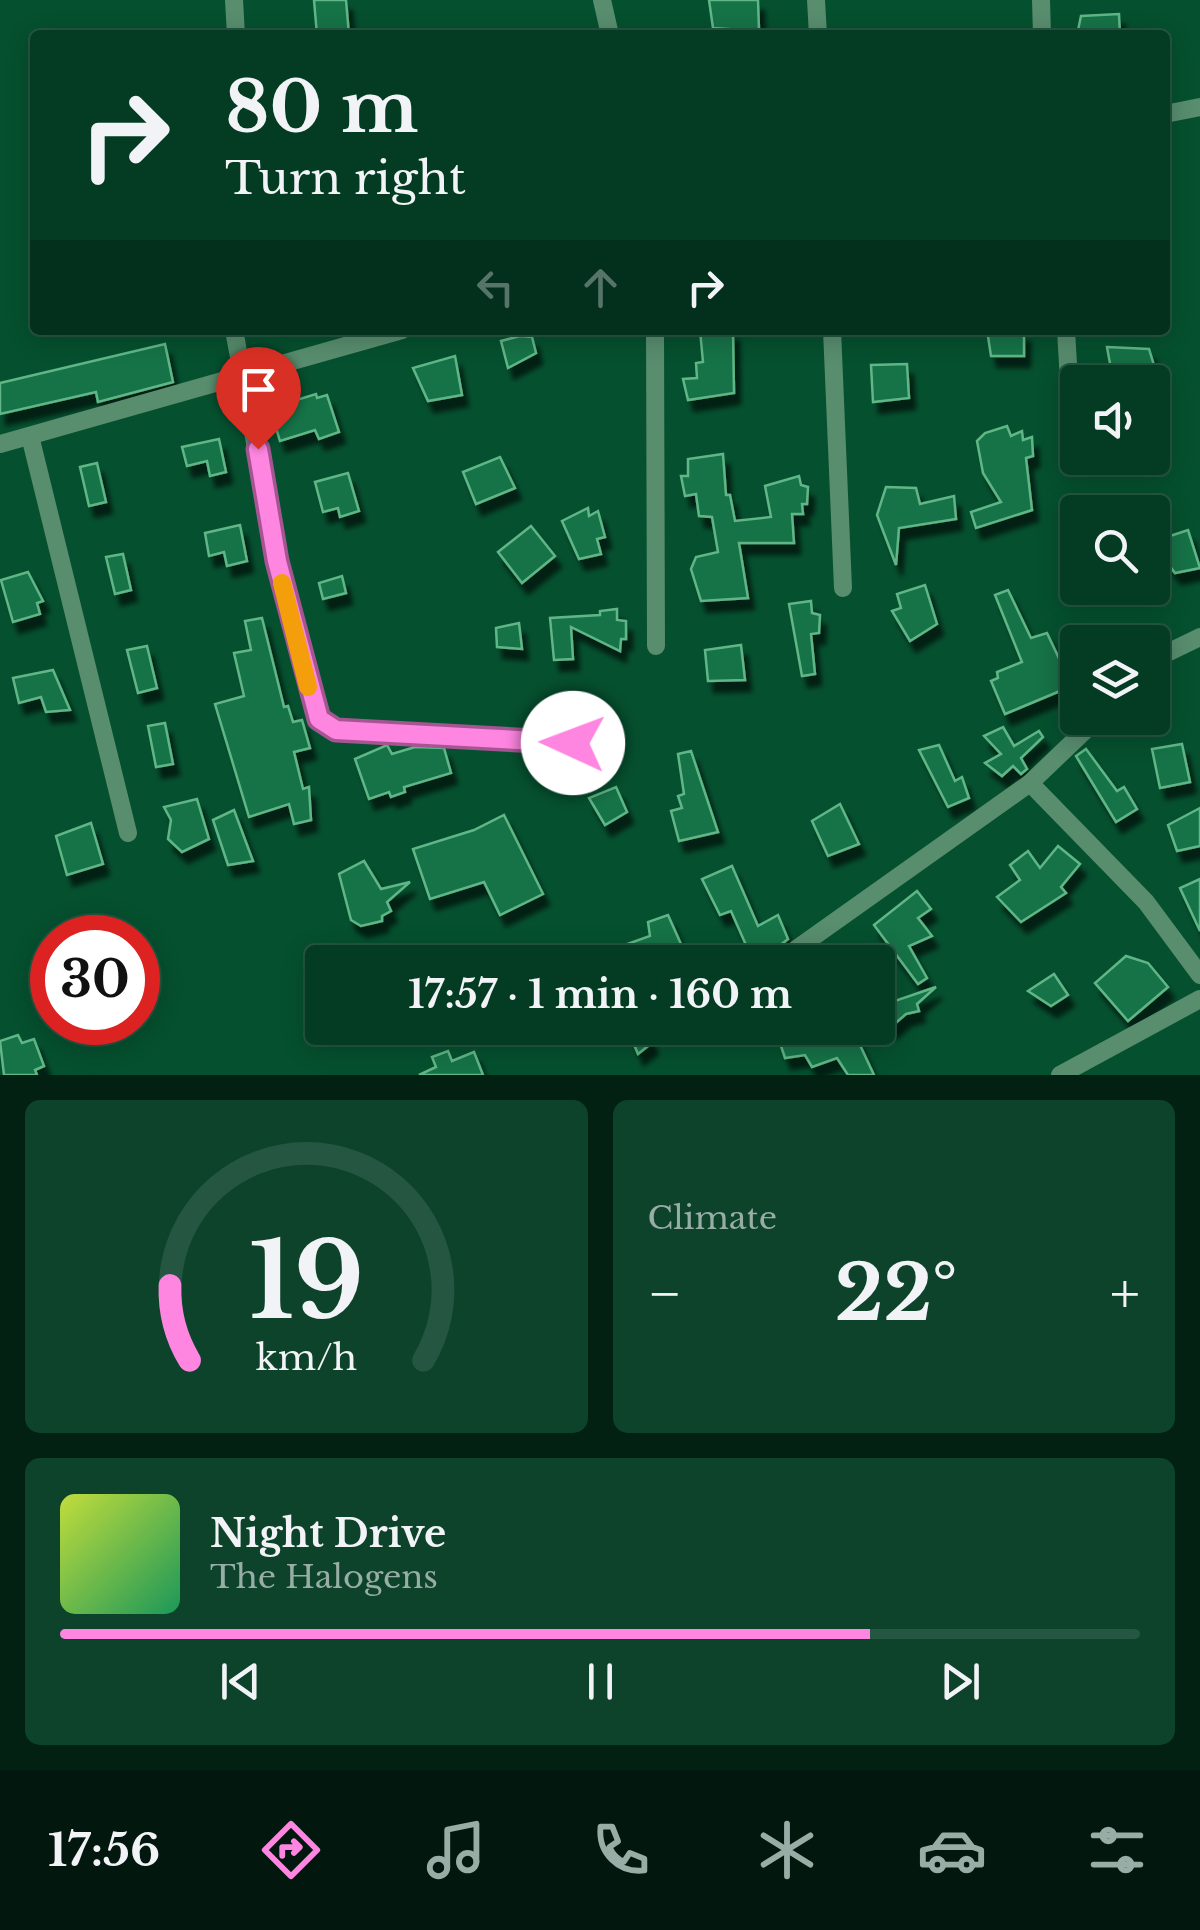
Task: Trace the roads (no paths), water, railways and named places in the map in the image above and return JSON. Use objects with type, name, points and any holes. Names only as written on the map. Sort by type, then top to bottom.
[{"type":"street","points":[[234,0],[236,30]]},
{"type":"street","points":[[602,0],[609,30]]},
{"type":"street","points":[[816,0],[818,30]]},
{"type":"street","points":[[1042,0],[1042,30]]},
{"type":"street","points":[[1170,113],[1200,107]]},
{"type":"street","points":[[235,335],[277,561],[319,719],[336,730],[573,743]]},
{"type":"street","points":[[0,444],[384,335]]},
{"type":"street","points":[[655,335],[656,646]]},
{"type":"street","points":[[832,335],[843,588]]},
{"type":"street","points":[[1066,335],[1068,365]]},
{"type":"street","points":[[30,436],[128,833]]},
{"type":"street","points":[[1170,653],[1200,637]]},
{"type":"street","points":[[802,945],[1030,784],[1080,735]]},
{"type":"street","points":[[1030,784],[1120,872],[1200,975]]},
{"type":"street","points":[[1060,1075],[1200,998]]}]
